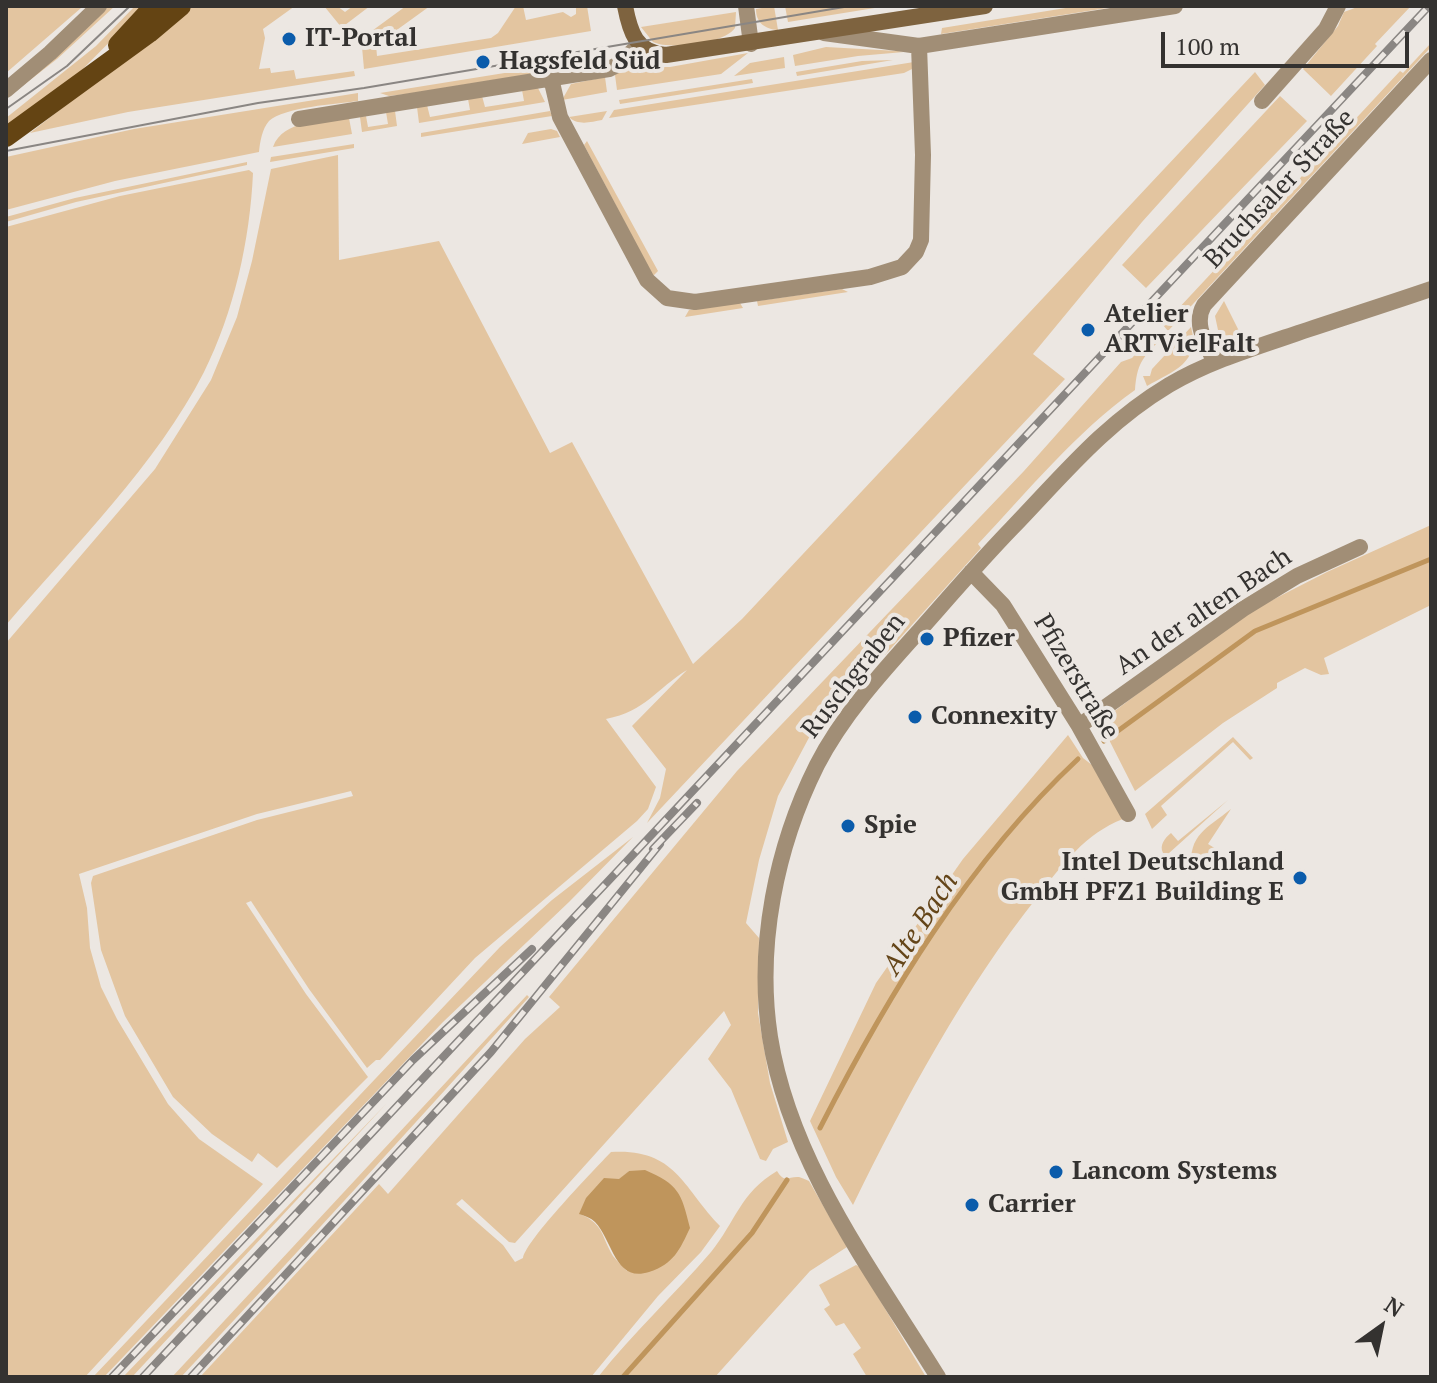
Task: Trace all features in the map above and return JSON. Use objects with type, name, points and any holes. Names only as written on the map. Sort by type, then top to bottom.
[{"type":"main road","points":[[94,72],[154,6]]},
{"type":"main road","points":[[6,137],[149,33],[181,6]]},
{"type":"street","points":[[6,90],[99,6]]},
{"type":"street","points":[[625,6],[632,34],[639,45],[658,55],[681,55],[985,6]]},
{"type":"street","points":[[746,6],[751,44]]},
{"type":"street","points":[[817,32],[919,46],[1175,6]]},
{"type":"street","points":[[1262,101],[1326,29],[1338,6]]},
{"type":"street","points":[[299,119],[609,69],[639,45]]},
{"type":"street","points":[[551,78],[560,117],[647,280],[667,298],[695,302],[870,277],[894,271],[910,260],[921,240],[923,155],[919,46]]},
{"type":"street","name":"Bruchsaler Straße","points":[[1214,361],[1199,324],[1204,305],[1431,60]]},
{"type":"street","name":"Ruschgraben","points":[[938,1377],[830,1202],[804,1151],[775,1063],[765,979],[769,931],[779,871],[797,809],[818,763],[879,675],[1103,432],[1146,400],[1214,361],[1431,289]]},
{"type":"street","name":"An der alten Bach","points":[[1079,726],[1243,609],[1297,576],[1360,547]]},
{"type":"street","name":"Pfizerstraße","points":[[971,572],[1003,605],[1079,726],[1128,814]]},
{"type":"shaded area","points":[[6,6],[80,6],[81,8],[6,73]]},
{"type":"shaded area","points":[[108,6],[115,6],[57,59],[16,91]]},
{"type":"shaded area","points":[[135,6],[145,6],[74,78],[6,128],[6,118],[96,46]]},
{"type":"shaded area","points":[[193,6],[295,6],[263,29],[265,38],[259,69],[270,68],[271,73],[294,70],[296,79],[354,71],[355,76],[128,112],[30,133]]},
{"type":"shaded area","points":[[324,6],[337,6],[345,12],[353,6],[370,6],[345,25],[346,33]]},
{"type":"shaded area","points":[[406,6],[430,6],[376,45],[377,56],[491,38],[498,33],[516,6],[523,6],[526,20],[563,12],[571,17],[576,14],[576,8],[587,6],[591,31],[364,69],[361,36]]},
{"type":"shaded area","points":[[774,6],[778,30],[762,24],[756,14],[756,9]]},
{"type":"shaded area","points":[[785,6],[887,6],[788,22]]},
{"type":"shaded area","points":[[1078,6],[1120,6],[941,34],[942,28]]},
{"type":"shaded area","points":[[1360,6],[1411,6],[1331,96],[1303,69],[1338,26],[1344,12]]},
{"type":"shaded area","points":[[736,12],[735,28],[729,34],[709,42],[661,44],[653,42],[641,27]]},
{"type":"shaded area","points":[[1431,43],[1431,47],[1168,331],[1163,325],[1330,146],[1337,143],[1335,141],[1400,71],[1403,73]]},
{"type":"shaded area","points":[[826,47],[904,52],[795,66],[793,55]]},
{"type":"shaded area","points":[[748,53],[721,74],[617,90],[615,75],[638,63],[670,67]]},
{"type":"shaded area","points":[[784,57],[785,68],[734,76],[750,63]]},
{"type":"shaded area","points":[[598,58],[599,63],[407,94],[389,96],[380,93]]},
{"type":"shaded area","points":[[893,60],[797,76],[796,72],[862,61]]},
{"type":"shaded area","points":[[914,62],[912,69],[904,73],[609,118],[614,110]]},
{"type":"shaded area","points":[[1255,72],[1265,85],[1142,222],[1033,354],[1065,379],[647,823],[660,798],[666,769],[632,726],[687,670],[641,705],[606,719],[656,787],[648,809],[475,958],[380,1060],[367,1068],[309,989],[251,901],[246,903],[306,994],[368,1077],[277,1168],[258,1153],[252,1162],[212,1134],[173,1097],[125,1016],[101,950],[91,883],[93,876],[257,820],[353,796],[351,791],[257,814],[79,874],[87,908],[90,948],[101,987],[117,1019],[168,1104],[199,1139],[263,1184],[85,1377],[6,1377],[6,643],[155,469],[211,380],[237,317],[271,169],[338,155],[339,260],[439,241],[550,453],[572,442],[693,664],[742,619]]},
{"type":"shaded area","points":[[605,77],[607,92],[562,100],[571,84]]},
{"type":"shaded area","points":[[752,79],[753,83],[620,104],[619,100]]},
{"type":"shaded area","points":[[538,88],[545,102],[419,123],[417,107],[427,105],[430,117],[470,110],[468,99],[482,96],[485,107],[524,101],[522,90]]},
{"type":"shaded area","points":[[358,93],[358,101],[311,107],[276,116],[265,128],[259,152],[115,181],[6,210],[6,157],[134,129]]},
{"type":"shaded area","points":[[1280,96],[1307,121],[1146,288],[1122,265]]},
{"type":"shaded area","points":[[395,111],[397,126],[362,132],[360,117],[366,116],[368,127],[388,124],[386,112]]},
{"type":"shaded area","points":[[550,111],[552,116],[421,137],[421,133]]},
{"type":"shaded area","points":[[607,111],[602,120],[593,122],[580,122],[569,117]]},
{"type":"shaded area","points":[[349,118],[352,134],[273,147],[285,131],[295,127]]},
{"type":"shaded area","points":[[551,129],[557,131],[560,137],[522,144],[528,133]]},
{"type":"shaded area","points":[[587,141],[658,271],[653,276],[584,145]]},
{"type":"shaded area","points":[[354,144],[354,148],[270,162],[271,157]]},
{"type":"shaded area","points":[[247,162],[247,165],[76,202],[6,222],[6,217],[75,198]]},
{"type":"shaded area","points":[[249,170],[253,173],[251,198],[239,275],[224,325],[204,372],[185,406],[138,472],[6,625],[6,227],[120,196]]},
{"type":"shaded area","points":[[842,289],[848,292],[758,306],[757,301]]},
{"type":"shaded area","points":[[1224,301],[1242,337],[1229,338],[1218,330],[1215,316]]},
{"type":"shaded area","points":[[740,303],[743,308],[685,317],[689,310]]},
{"type":"shaded area","points":[[1191,327],[1193,339],[1188,358],[1175,370],[1147,386],[1143,376],[1150,376],[1152,369]]},
{"type":"shaded area","points":[[1154,334],[1160,340],[1142,362],[1135,390],[1093,424],[1053,463],[978,544],[981,548],[885,655],[876,655],[841,687],[821,715],[778,796],[759,860],[746,923],[759,938],[758,1013],[770,1083],[788,1142],[773,1149],[766,1161],[760,1159],[731,1089],[708,1059],[731,1025],[724,1011],[515,1243],[509,1242],[462,1199],[456,1204],[503,1245],[515,1262],[523,1258],[548,1221],[611,1152],[633,1152],[650,1157],[676,1173],[720,1226],[701,1252],[658,1296],[591,1377],[200,1377],[379,1184],[388,1194],[525,1039],[560,1007],[549,997],[737,771],[1024,471],[1121,362],[1132,358]],"holes":[[[629,1171],[627,1271],[613,1256],[598,1226],[580,1214]]]},
{"type":"shaded area","points":[[1431,525],[1431,605],[1324,658],[1329,674],[1321,675],[1305,668],[1277,683],[1277,688],[1223,723],[1135,791],[1100,722],[1241,616],[1327,572]]},
{"type":"shaded area","points":[[1068,735],[1083,758],[1092,765],[1123,819],[1097,833],[1076,851],[1056,873],[985,969],[937,1046],[853,1205],[810,1121],[876,983],[963,859]]},
{"type":"shaded area","points":[[1233,737],[1253,758],[1250,760],[1233,742],[1161,806],[1167,815],[1152,829],[1145,814]]},
{"type":"shaded area","points":[[1228,800],[1168,854],[1163,853],[1162,844],[1171,833],[1178,841]]},
{"type":"shaded area","points":[[1231,809],[1208,844],[1221,852],[1207,873],[1205,869],[1191,869],[1196,840]]},
{"type":"shaded area","points":[[633,837],[443,1022],[104,1377],[93,1377],[500,947],[552,900]]},
{"type":"shaded area","points":[[527,995],[529,997],[486,1045],[225,1330],[181,1377],[172,1377]]},
{"type":"shaded area","points":[[387,1103],[132,1377],[123,1377]]},
{"type":"shaded area","points":[[645,1170],[665,1180],[677,1191],[690,1228],[679,1249],[665,1265],[638,1274],[622,1266],[595,1222],[579,1214],[586,1198],[604,1178],[619,1179],[629,1171]]},
{"type":"shaded area","points":[[777,1171],[785,1178],[799,1177],[809,1181],[847,1247],[810,1271],[715,1377],[598,1377],[711,1252],[746,1198]]},
{"type":"shaded area","points":[[856,1265],[926,1377],[867,1377],[853,1354],[861,1348],[844,1323],[836,1326],[824,1309],[830,1305],[819,1285]]},
{"type":"waterway","name":"Alte Bach","points":[[1104,741],[1255,631],[1431,559]]},
{"type":"waterway","name":"Alte Bach","points":[[820,1128],[874,1029],[933,932],[1001,841],[1078,759]]},
{"type":"waterway","name":"Alte Bach","points":[[623,1377],[752,1233],[787,1180]]},
{"type":"tram line","points":[[6,109],[67,66],[130,6]]},
{"type":"tram line","points":[[6,151],[258,103],[850,6]]},
{"type":"railway","points":[[143,1377],[1429,6]]},
{"type":"railway","points":[[653,849],[697,803]]},
{"type":"railway","points":[[191,1377],[491,1052],[660,844]]},
{"type":"railway","points":[[112,1377],[413,1060],[532,949]]},
{"type":"place","name":"IT-Portal","points":[[289,39]]},
{"type":"place","name":"Hagsfeld Süd","points":[[483,62]]},
{"type":"place","name":"Atelier ARTVielFalt","points":[[1088,330]]},
{"type":"place","name":"Pfizer","points":[[927,639]]},
{"type":"place","name":"Connexity","points":[[915,717]]},
{"type":"place","name":"Spie","points":[[848,826]]},
{"type":"place","name":"Intel Deutschland GmbH PFZ1 Building E","points":[[1300,878]]},
{"type":"place","name":"Lancom Systems","points":[[1056,1172]]},
{"type":"place","name":"Carrier","points":[[972,1205]]}]
